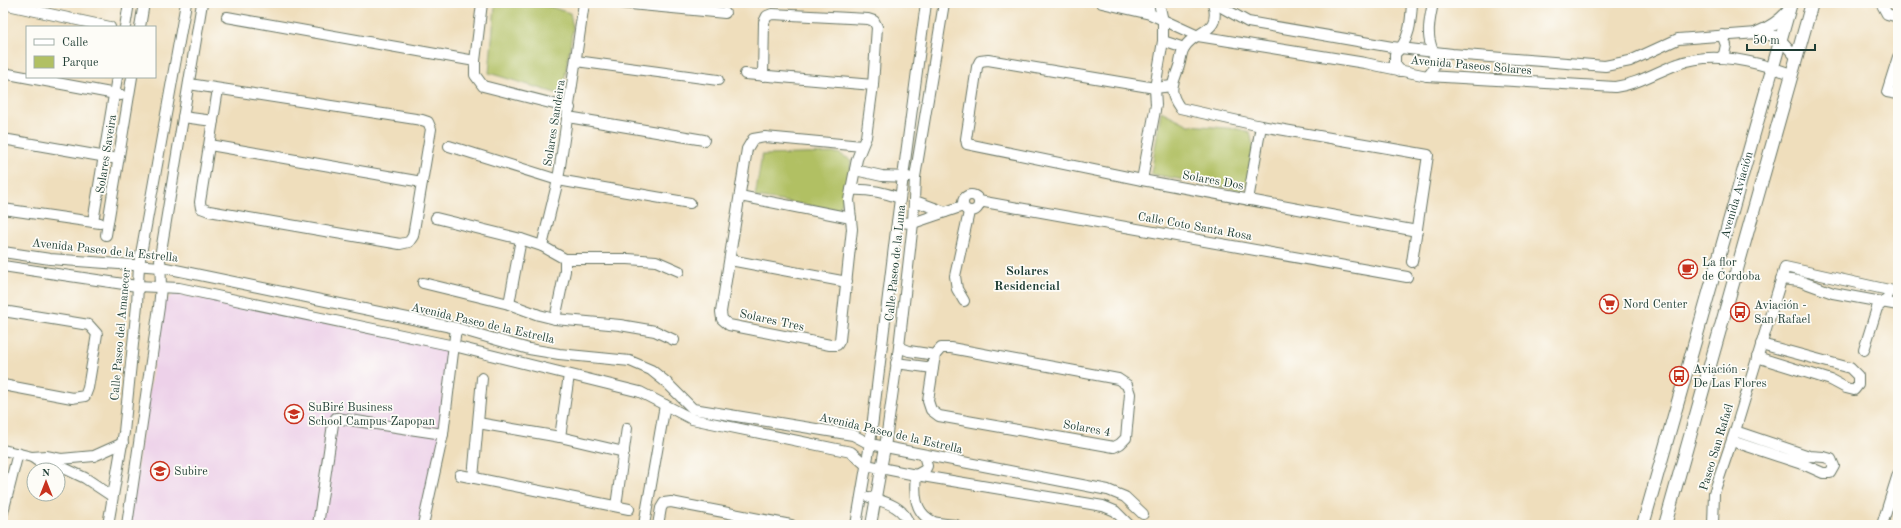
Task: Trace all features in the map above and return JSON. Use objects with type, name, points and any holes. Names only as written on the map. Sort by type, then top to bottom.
[{"type":"main road","name":"Avenida Aviación","points":[[1665,525],[1812,3]]},
{"type":"main road","name":"Avenida Aviación","points":[[1644,525],[1790,7]]},
{"type":"main road","points":[[1757,33],[1779,21],[1790,7]]},
{"type":"street","points":[[125,26],[129,3]]},
{"type":"street","points":[[140,26],[144,3]]},
{"type":"street","name":"Calle Paseo del Amanecer","points":[[108,525],[112,496],[123,443],[137,305],[139,265],[186,3]]},
{"type":"street","points":[[127,525],[161,287],[160,257],[202,3]]},
{"type":"street","points":[[482,3],[475,61],[475,75],[483,86],[569,112],[704,140]]},
{"type":"street","name":"Solares Sandeira","points":[[542,246],[558,180],[584,3]]},
{"type":"street","points":[[620,3],[725,13]]},
{"type":"street","name":"Calle Paseo de la Luna","points":[[856,525],[870,444],[900,198],[926,3]]},
{"type":"street","name":"Calle Paseo de la Luna","points":[[871,525],[899,347],[913,223],[915,177],[944,3]]},
{"type":"street","name":"Avenida Paseos Solares","points":[[1102,3],[1150,14],[1162,21],[1198,36],[1365,63],[1427,76],[1615,87],[1641,81],[1678,64],[1691,60],[1720,58],[1755,63],[1791,74]]},
{"type":"street","points":[[1148,3],[1150,14]]},
{"type":"street","points":[[1142,180],[1156,105],[1155,88],[1163,41],[1159,3]]},
{"type":"street","points":[[1213,3],[1216,13],[1214,20],[1208,28],[1184,48],[1172,86],[1173,98],[1180,108],[1261,126],[1428,155],[1412,262]]},
{"type":"street","name":"Avenida Paseos Solares","points":[[1213,3],[1248,22],[1431,52],[1605,66],[1630,61],[1678,39],[1757,33],[1769,34],[1781,40],[1796,57]]},
{"type":"street","points":[[1400,71],[1395,64],[1395,54],[1402,48],[1410,27],[1412,3]]},
{"type":"street","points":[[1427,76],[1434,70],[1436,60],[1431,52],[1428,33],[1433,3]]},
{"type":"street","points":[[1880,3],[1887,14],[1898,17]]},
{"type":"street","points":[[3,4],[105,26]]},
{"type":"street","name":"Solares Tres","points":[[763,76],[764,22],[767,16],[772,14],[868,19],[874,21],[877,27],[873,85],[866,137],[862,146],[859,152],[849,200],[852,229],[840,340],[837,345],[830,345],[729,325],[722,320],[721,312],[747,148],[753,139],[765,137],[862,146]]},
{"type":"street","points":[[227,17],[475,61]]},
{"type":"street","points":[[1720,58],[1724,54],[1726,44],[1722,35]]},
{"type":"street","points":[[1163,41],[1184,48]]},
{"type":"street","points":[[1898,57],[1887,92],[1898,94]]},
{"type":"street","name":"Solares Dos","points":[[1155,88],[988,60],[980,61],[977,67],[966,139],[968,144],[973,147],[1248,200],[1261,126]]},
{"type":"street","points":[[576,61],[718,80]]},
{"type":"street","points":[[3,73],[26,77]]},
{"type":"street","points":[[745,74],[873,85]]},
{"type":"street","points":[[29,78],[129,96]]},
{"type":"street","points":[[93,222],[117,78]]},
{"type":"street","name":"Solares Saveira","points":[[106,235],[132,78]]},
{"type":"street","points":[[189,84],[428,122],[430,129],[422,182],[413,236],[409,242],[400,244],[209,211],[202,208],[200,202],[218,89]]},
{"type":"street","points":[[1155,88],[1172,86]]},
{"type":"street","points":[[183,117],[213,121]]},
{"type":"street","points":[[3,139],[118,159]]},
{"type":"street","points":[[210,145],[422,182]]},
{"type":"street","points":[[449,146],[558,180],[690,203]]},
{"type":"street","points":[[855,170],[882,176],[915,177]]},
{"type":"street","points":[[851,190],[884,192],[900,198]]},
{"type":"street","name":"Calle Coto Santa Rosa","points":[[966,209],[963,200],[970,195],[975,196],[979,201],[1407,277]]},
{"type":"street","points":[[740,196],[850,218]]},
{"type":"street","points":[[1248,200],[1417,232]]},
{"type":"street","points":[[915,201],[945,212]]},
{"type":"street","name":"Calle Coto Santa Rosa","points":[[897,222],[913,223],[945,212],[977,209],[979,201]]},
{"type":"street","points":[[3,209],[108,224]]},
{"type":"street","points":[[964,301],[958,290],[955,276],[966,209]]},
{"type":"street","points":[[436,218],[521,239],[542,246],[565,259],[628,259],[656,261],[679,272]]},
{"type":"street","points":[[508,304],[521,239]]},
{"type":"street","name":"Avenida Paseo de la Estrella","points":[[3,252],[50,259],[161,267],[456,328],[529,349],[559,354],[630,361],[651,370],[666,382],[693,409],[852,435],[870,444],[1116,493],[1129,499],[1144,514]]},
{"type":"street","points":[[555,319],[565,271],[565,259]]},
{"type":"street","points":[[730,260],[847,282]]},
{"type":"street","points":[[3,266],[137,286],[179,288],[454,346],[640,392],[692,419],[850,452],[866,465],[916,475],[1103,506],[1115,511],[1129,525]]},
{"type":"street","name":"Paseo San Rafaél","points":[[1715,524],[1714,493],[1732,441],[1785,267],[1896,292]]},
{"type":"street","points":[[1781,279],[1800,281],[1833,293],[1883,301],[1898,305]]},
{"type":"street","points":[[423,284],[508,304],[555,319],[620,325],[655,331],[674,340]]},
{"type":"street","points":[[1864,350],[1877,308],[1883,301],[1896,292]]},
{"type":"street","points":[[3,311],[89,325],[97,334],[88,388],[85,396],[72,398],[3,385]]},
{"type":"street","points":[[423,525],[443,434],[456,328]]},
{"type":"street","points":[[1757,357],[1831,380],[1846,388],[1854,390],[1858,385],[1858,376],[1850,368],[1761,344]]},
{"type":"street","points":[[899,347],[935,355]]},
{"type":"street","name":"Solares 4","points":[[941,348],[951,348],[1118,379],[1127,384],[1130,394],[1126,438],[1114,447],[939,416],[930,410],[928,402],[933,368],[935,355],[941,348]]},
{"type":"street","points":[[896,363],[933,368]]},
{"type":"street","points":[[560,436],[569,375]]},
{"type":"street","points":[[473,478],[482,378]]},
{"type":"street","points":[[644,525],[665,405]]},
{"type":"street","points":[[692,419],[693,409]]},
{"type":"street","points":[[318,525],[333,424],[336,418],[443,434]]},
{"type":"street","points":[[478,423],[560,436],[624,452]]},
{"type":"street","points":[[616,506],[627,428]]},
{"type":"street","points":[[1732,441],[1805,465],[1823,473],[1830,472],[1834,466],[1831,460],[1824,457],[1809,456],[1735,431]]},
{"type":"street","points":[[32,457],[46,456],[61,459],[94,456],[123,443]]},
{"type":"street","points":[[3,450],[32,457],[45,466],[66,469],[85,478],[112,496]]},
{"type":"street","points":[[3,512],[18,453]]},
{"type":"street","points":[[916,475],[925,470],[927,466],[924,455]]},
{"type":"street","points":[[1882,525],[1895,496],[1898,474]]},
{"type":"street","points":[[460,475],[629,509]]},
{"type":"street","points":[[916,475],[915,495],[918,508],[934,522]]},
{"type":"street","points":[[1057,498],[1062,482]]},
{"type":"street","points":[[861,495],[892,504],[902,514],[909,525]]},
{"type":"street","points":[[658,525],[661,508],[664,503],[671,502],[791,525]]},
{"type":"street","points":[[924,525],[934,522],[956,525]]},
{"type":"shaded area","name":"SuBiré Business School Campus Zapopan","points":[[175,293],[453,347],[429,525],[128,525],[163,303]]},
{"type":"green space","points":[[499,3],[538,3],[570,13],[573,28],[562,95],[489,73],[495,6]]},
{"type":"green space","points":[[1161,111],[1189,125],[1238,129],[1250,132],[1253,149],[1253,162],[1250,176],[1244,191],[1151,174]]},
{"type":"green space","points":[[838,153],[851,160],[850,180],[839,210],[755,197],[762,155]]},
{"type":"place","name":"La flor de Cordoba","points":[[1688,269]]},
{"type":"place","name":"Nord Center","points":[[1609,304]]},
{"type":"place","name":"Aviación - San Rafael","points":[[1740,312]]},
{"type":"place","name":"Aviación - De Las Flores","points":[[1679,376]]},
{"type":"place","name":"SuBiré Business School Campus Zapopan","points":[[294,414]]},
{"type":"place","name":"Subire","points":[[160,471]]},
{"type":"district","name":"Solares Residencial","points":[[1027,278]]}]
